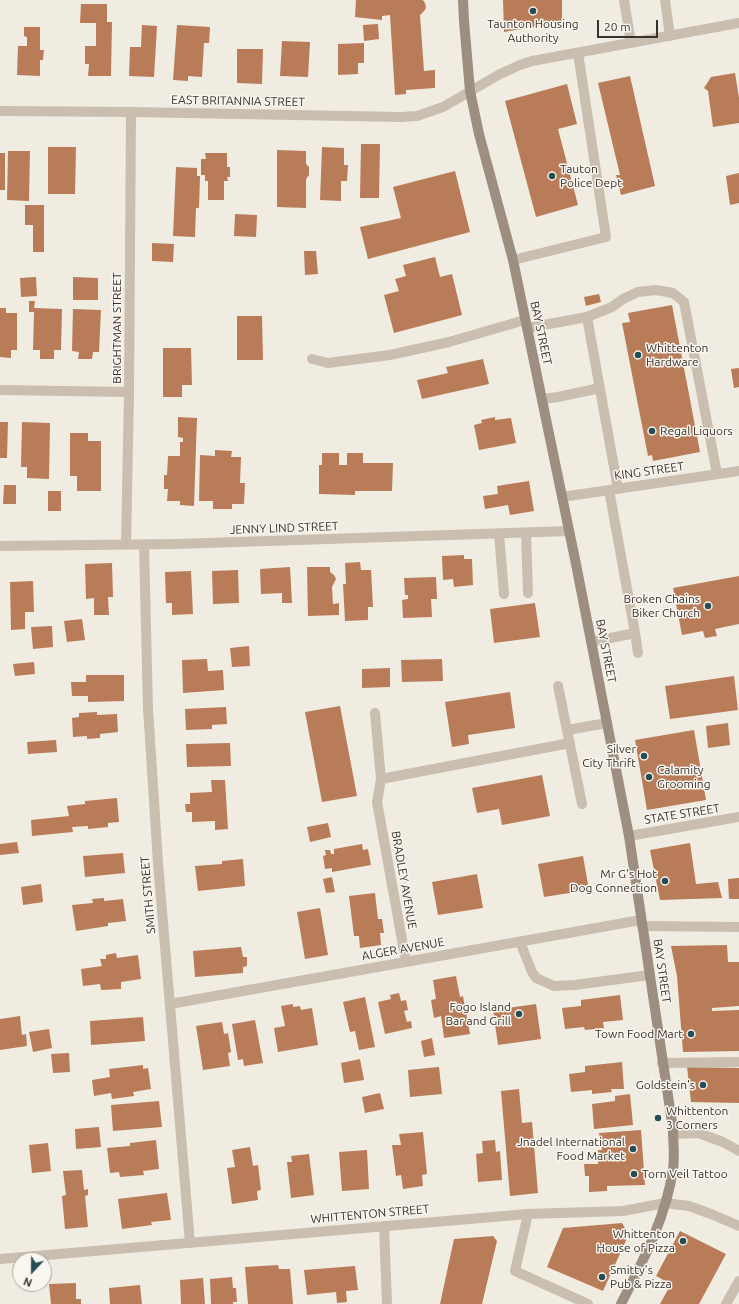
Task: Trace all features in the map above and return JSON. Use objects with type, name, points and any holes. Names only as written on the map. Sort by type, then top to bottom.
[{"type":"main road","name":"BAY STREET","points":[[463,0],[470,91],[479,134],[513,260],[562,497],[629,836],[673,1134],[673,1170],[659,1227],[621,1304]]},
{"type":"street","points":[[624,0],[631,43]]},
{"type":"street","points":[[665,0],[670,36]]},
{"type":"street","name":"EAST BRITANNIA STREET","points":[[0,111],[417,116],[443,107],[487,81],[520,65],[532,61],[739,23]]},
{"type":"street","points":[[513,260],[606,237],[578,53]]},
{"type":"street","name":"BRIGHTMAN STREET","points":[[126,545],[132,112]]},
{"type":"street","points":[[312,358],[328,363],[390,355],[526,324],[587,317],[602,312],[638,292],[656,290],[673,293],[684,302],[717,474]]},
{"type":"street","points":[[587,317],[600,388],[638,653]]},
{"type":"street","points":[[542,399],[600,388]]},
{"type":"street","points":[[0,390],[129,392]]},
{"type":"street","name":"KING STREET","points":[[562,497],[739,471]]},
{"type":"street","name":"JENNY LIND STREET","points":[[0,546],[126,545],[569,532]]},
{"type":"street","points":[[526,533],[528,593]]},
{"type":"street","points":[[499,534],[504,594]]},
{"type":"street","name":"SMITH STREET","points":[[144,544],[148,708],[158,863],[190,1243]]},
{"type":"street","points":[[591,642],[635,633]]},
{"type":"street","points":[[558,686],[582,804]]},
{"type":"street","points":[[375,713],[381,779],[570,743]]},
{"type":"street","points":[[567,730],[607,723]]},
{"type":"street","name":"BRADLEY AVENUE","points":[[381,779],[377,802],[406,962]]},
{"type":"street","name":"STATE STREET","points":[[629,836],[739,817]]},
{"type":"street","name":"ALGER AVENUE","points":[[170,1004],[520,942],[642,923],[739,927]]},
{"type":"street","points":[[520,942],[532,972],[536,978],[554,986],[575,985],[649,975]]},
{"type":"street","points":[[662,1063],[739,1062]]},
{"type":"street","points":[[673,1134],[698,1133],[723,1142],[739,1151]]},
{"type":"street","name":"WHITTENTON STREET","points":[[0,1259],[528,1214],[623,1211],[665,1203],[689,1206],[739,1226]]},
{"type":"street","points":[[528,1214],[515,1271],[588,1304]]},
{"type":"street","points":[[384,1226],[387,1304]]},
{"type":"street","points":[[726,1304],[739,1281]]},
{"type":"building","points":[[356,0],[424,1],[426,6],[425,10],[420,15],[424,71],[435,70],[435,88],[406,90],[406,94],[395,95],[390,15],[382,16],[382,20],[355,17]]},
{"type":"building","name":"Taunton Housing Authority","points":[[503,0],[562,0],[562,22],[504,32]]},
{"type":"building","points":[[81,4],[107,4],[107,22],[112,22],[111,76],[88,76],[89,64],[85,64],[85,46],[96,46],[96,23],[80,23]]},
{"type":"building","points":[[378,24],[379,39],[364,41],[363,25]]},
{"type":"building","points":[[142,25],[157,26],[154,77],[129,76],[130,47],[141,47]]},
{"type":"building","points":[[177,25],[210,27],[209,43],[204,43],[202,77],[188,76],[188,81],[173,80]]},
{"type":"building","points":[[24,27],[40,27],[40,50],[44,50],[43,60],[40,60],[40,76],[17,75],[18,46],[27,46],[27,37],[24,36]]},
{"type":"building","points":[[282,41],[310,42],[308,77],[280,76]]},
{"type":"building","points":[[364,43],[364,63],[358,63],[358,74],[338,75],[338,44]]},
{"type":"building","points":[[237,49],[263,49],[262,84],[237,83]]},
{"type":"building","points":[[735,73],[739,98],[739,123],[713,127],[708,91],[704,88],[711,77]]},
{"type":"building","points":[[630,76],[655,186],[621,195],[616,175],[620,175],[598,83]]},
{"type":"building","points":[[567,84],[577,124],[558,129],[578,205],[536,217],[505,101]]},
{"type":"building","points":[[361,144],[380,144],[379,198],[360,198]]},
{"type":"building","points":[[48,147],[76,147],[75,194],[48,194]]},
{"type":"building","points":[[322,147],[344,148],[344,165],[348,165],[347,181],[341,181],[341,201],[320,200]]},
{"type":"building","points":[[277,150],[306,151],[306,164],[309,167],[309,175],[306,179],[306,208],[277,207]]},
{"type":"building","points":[[8,151],[30,151],[29,201],[7,200]]},
{"type":"building","points":[[0,153],[5,153],[5,190],[0,190]]},
{"type":"building","points":[[205,153],[227,153],[227,167],[230,167],[230,177],[227,177],[228,181],[224,181],[224,200],[208,200],[208,181],[205,181],[205,175],[201,175],[201,159],[206,159]]},
{"type":"building","points":[[176,167],[197,168],[197,176],[200,176],[199,208],[196,208],[195,237],[173,236]]},
{"type":"building","points":[[455,171],[470,232],[368,259],[360,227],[401,218],[393,187]]},
{"type":"building","points":[[739,173],[739,203],[730,205],[726,176]]},
{"type":"building","points":[[25,205],[44,205],[44,252],[33,252],[33,225],[25,225]]},
{"type":"building","points":[[235,214],[257,215],[256,237],[234,236]]},
{"type":"building","points":[[152,243],[174,244],[173,262],[152,261]]},
{"type":"building","points":[[304,251],[316,251],[318,274],[305,275]]},
{"type":"building","points":[[435,257],[440,277],[452,274],[462,315],[394,333],[384,295],[399,291],[395,279],[406,276],[403,265]]},
{"type":"building","points":[[36,277],[37,296],[21,297],[20,278]]},
{"type":"building","points":[[73,277],[98,278],[98,300],[73,300]]},
{"type":"building","points":[[599,294],[601,302],[586,306],[584,297]]},
{"type":"building","points":[[29,301],[35,301],[34,308],[62,309],[61,350],[54,350],[54,359],[40,359],[40,350],[33,350],[34,312],[29,312]]},
{"type":"building","points":[[672,305],[700,452],[653,461],[652,455],[648,456],[622,323],[630,322],[628,313]]},
{"type":"building","points":[[0,308],[6,308],[6,313],[17,313],[17,350],[11,350],[11,358],[0,357]]},
{"type":"building","points":[[73,309],[101,310],[99,352],[93,352],[92,359],[78,359],[79,352],[72,351]]},
{"type":"building","points":[[237,316],[262,316],[263,360],[237,360]]},
{"type":"building","points":[[163,348],[191,348],[192,385],[182,385],[182,397],[163,397]]},
{"type":"building","points":[[483,359],[489,384],[422,399],[417,380],[448,373],[446,367]]},
{"type":"building","points":[[739,368],[739,387],[734,388],[731,369]]},
{"type":"building","points":[[178,417],[197,418],[194,506],[180,505],[180,501],[167,501],[168,489],[164,489],[164,475],[167,475],[168,456],[180,456],[180,442],[183,442],[183,438],[178,437]]},
{"type":"building","points":[[495,417],[495,420],[511,418],[516,443],[479,450],[474,425],[482,423],[481,420]]},
{"type":"building","points":[[0,422],[8,422],[7,458],[0,458]]},
{"type":"building","points":[[22,422],[50,423],[49,479],[27,478],[27,467],[21,467]]},
{"type":"building","points":[[70,433],[88,433],[88,441],[101,441],[101,491],[77,491],[77,476],[70,476]]},
{"type":"building","points":[[215,450],[232,451],[231,457],[241,457],[240,483],[245,483],[244,504],[232,504],[232,509],[213,509],[213,501],[199,501],[200,455],[215,456]]},
{"type":"building","points":[[322,453],[339,453],[339,465],[347,465],[347,453],[363,453],[363,463],[393,463],[392,491],[355,491],[355,495],[319,494],[319,465],[322,465]]},
{"type":"building","points":[[529,481],[534,511],[510,515],[508,505],[485,509],[483,496],[498,494],[497,486]]},
{"type":"building","points":[[4,485],[16,485],[16,504],[3,504]]},
{"type":"building","points":[[48,491],[61,491],[61,511],[48,511]]},
{"type":"building","points":[[464,555],[464,559],[472,559],[473,585],[454,587],[453,579],[443,580],[442,556]]},
{"type":"building","points":[[360,562],[361,570],[371,570],[373,607],[368,607],[368,620],[345,621],[343,584],[346,584],[345,563]]},
{"type":"building","points":[[112,563],[113,597],[108,597],[109,615],[94,615],[94,598],[86,599],[85,564]]},
{"type":"building","points":[[290,567],[292,603],[282,603],[282,593],[261,594],[260,569]]},
{"type":"building","points":[[307,567],[330,567],[330,572],[336,579],[332,587],[333,604],[339,603],[339,615],[308,616]]},
{"type":"building","points":[[238,570],[239,603],[213,604],[212,571]]},
{"type":"building","points":[[191,571],[193,614],[172,615],[172,603],[166,603],[165,572]]},
{"type":"building","name":"Broken Chains Biker Church","points":[[739,576],[739,624],[715,629],[717,636],[705,638],[703,631],[682,635],[673,588]]},
{"type":"building","points":[[436,577],[437,599],[431,599],[432,617],[403,618],[402,600],[408,599],[408,595],[405,595],[404,578]]},
{"type":"building","points":[[33,581],[34,612],[25,612],[25,629],[11,630],[10,582]]},
{"type":"building","points":[[535,603],[540,637],[494,643],[490,609]]},
{"type":"building","points":[[82,619],[85,640],[67,642],[64,621]]},
{"type":"building","points":[[52,626],[53,647],[33,649],[31,627]]},
{"type":"building","points":[[249,646],[250,666],[232,667],[230,648]]},
{"type":"building","points":[[207,659],[208,671],[223,670],[224,690],[183,693],[182,660]]},
{"type":"building","points":[[442,659],[443,681],[402,682],[401,660]]},
{"type":"building","points":[[34,662],[35,674],[15,676],[13,664]]},
{"type":"building","points":[[390,668],[390,687],[362,688],[362,669]]},
{"type":"building","points":[[86,675],[124,675],[124,701],[88,702],[88,696],[72,696],[71,682],[86,682]]},
{"type":"building","points":[[734,676],[738,710],[670,719],[665,686]]},
{"type":"building","points":[[510,692],[515,728],[468,735],[469,744],[452,747],[445,702]]},
{"type":"building","points":[[340,706],[357,796],[322,802],[305,712]]},
{"type":"building","points":[[226,707],[227,724],[212,725],[212,729],[186,730],[185,709]]},
{"type":"building","points":[[97,712],[97,715],[117,714],[118,732],[100,734],[100,738],[87,739],[87,736],[73,737],[72,718],[79,717],[79,713]]},
{"type":"building","points":[[728,723],[730,745],[708,748],[706,726]]},
{"type":"building","points":[[694,730],[706,800],[647,810],[635,740]]},
{"type":"building","points":[[56,740],[57,752],[28,754],[27,742]]},
{"type":"building","points":[[230,743],[231,766],[187,767],[186,744]]},
{"type":"building","points":[[542,775],[550,816],[502,825],[499,809],[477,813],[472,788]]},
{"type":"building","points":[[211,780],[225,780],[228,829],[215,830],[215,821],[192,822],[192,812],[186,812],[185,804],[190,804],[190,793],[212,792]]},
{"type":"building","points":[[117,798],[119,822],[108,823],[108,827],[88,829],[88,826],[72,827],[73,832],[32,836],[31,820],[69,816],[67,806],[85,804],[85,801]]},
{"type":"building","points":[[328,823],[331,837],[310,842],[307,827]]},
{"type":"building","points":[[17,842],[19,853],[0,855],[0,844]]},
{"type":"building","points":[[690,843],[696,884],[718,882],[722,898],[660,900],[650,850]]},
{"type":"building","points":[[362,844],[363,850],[368,849],[371,865],[332,872],[332,868],[325,869],[323,856],[326,855],[325,850],[330,850],[331,854],[334,854],[334,849]]},
{"type":"building","points":[[123,853],[125,873],[85,877],[83,856]]},
{"type":"building","points":[[583,856],[589,890],[544,897],[538,864]]},
{"type":"building","points":[[243,859],[245,886],[198,891],[195,866],[222,864],[222,861]]},
{"type":"building","points":[[477,874],[483,908],[438,915],[432,882]]},
{"type":"building","points":[[332,877],[335,892],[326,893],[323,879]]},
{"type":"building","points":[[739,878],[739,899],[729,899],[728,879]]},
{"type":"building","points":[[41,884],[43,902],[23,905],[21,887]]},
{"type":"building","points":[[375,893],[378,919],[382,919],[384,933],[380,933],[381,945],[360,948],[359,936],[354,936],[349,896]]},
{"type":"building","points":[[104,898],[104,901],[123,899],[126,921],[108,923],[108,926],[76,931],[72,905],[93,903],[92,899]]},
{"type":"building","points":[[320,908],[328,955],[305,959],[297,912]]},
{"type":"building","points":[[727,945],[728,962],[739,962],[739,1006],[712,1008],[712,1011],[739,1010],[739,1051],[683,1052],[677,976],[671,946]]},
{"type":"building","points":[[241,947],[243,957],[247,957],[247,966],[243,967],[243,973],[195,977],[193,951]]},
{"type":"building","points":[[116,953],[117,958],[138,955],[141,979],[121,982],[121,989],[101,990],[100,984],[83,986],[81,969],[102,966],[100,959],[106,959],[106,955]]},
{"type":"building","points":[[456,976],[460,997],[463,996],[470,1034],[444,1038],[441,1016],[434,1018],[431,1000],[436,999],[433,980]]},
{"type":"building","points":[[399,993],[401,1001],[406,1000],[408,1010],[404,1011],[407,1022],[411,1021],[412,1028],[385,1034],[378,1002],[391,999],[390,995]]},
{"type":"building","points":[[620,995],[623,1020],[603,1022],[604,1028],[585,1030],[584,1027],[565,1029],[562,1008],[581,1006],[581,1000]]},
{"type":"building","points":[[365,997],[375,1047],[359,1050],[355,1031],[350,1032],[343,1002]]},
{"type":"building","points":[[293,1004],[293,1007],[300,1006],[301,1010],[312,1008],[318,1045],[278,1052],[274,1028],[285,1026],[281,1006]]},
{"type":"building","points":[[536,1004],[541,1039],[498,1045],[493,1010]]},
{"type":"building","points":[[20,1016],[22,1035],[26,1034],[27,1046],[0,1050],[0,1019]]},
{"type":"building","points":[[143,1017],[145,1041],[91,1045],[90,1021]]},
{"type":"building","points":[[255,1020],[263,1063],[244,1066],[243,1059],[238,1060],[232,1024]]},
{"type":"building","points":[[222,1022],[224,1034],[228,1033],[231,1052],[228,1053],[230,1066],[203,1070],[196,1026]]},
{"type":"building","points":[[49,1029],[52,1048],[33,1052],[29,1032]]},
{"type":"building","points":[[432,1038],[435,1055],[424,1057],[421,1041]]},
{"type":"building","points":[[69,1053],[70,1072],[53,1073],[51,1054]]},
{"type":"building","points":[[360,1059],[364,1080],[344,1083],[341,1063]]},
{"type":"building","points":[[622,1062],[624,1089],[611,1089],[612,1092],[592,1094],[592,1090],[571,1092],[569,1074],[585,1072],[585,1066]]},
{"type":"building","points":[[143,1065],[143,1069],[148,1068],[151,1089],[133,1092],[134,1096],[112,1099],[111,1093],[94,1096],[92,1080],[110,1077],[109,1069]]},
{"type":"building","points":[[439,1067],[442,1094],[410,1097],[408,1070]]},
{"type":"building","points":[[687,1067],[739,1068],[739,1103],[691,1102]]},
{"type":"building","points":[[519,1089],[522,1123],[532,1122],[538,1193],[510,1196],[501,1091]]},
{"type":"building","points":[[380,1093],[384,1109],[365,1113],[362,1097]]},
{"type":"building","points":[[630,1094],[633,1125],[594,1129],[592,1104],[615,1101],[615,1096]]},
{"type":"building","points":[[159,1101],[162,1127],[113,1131],[111,1105]]},
{"type":"building","points":[[99,1127],[101,1147],[76,1149],[75,1129]]},
{"type":"building","points":[[641,1130],[645,1185],[607,1186],[607,1191],[589,1192],[589,1176],[585,1176],[584,1164],[598,1164],[598,1150],[602,1150],[599,1133]]},
{"type":"building","points":[[423,1132],[427,1174],[422,1175],[423,1186],[403,1189],[401,1175],[396,1176],[392,1145],[401,1145],[399,1134]]},
{"type":"building","points":[[156,1140],[159,1169],[143,1171],[144,1175],[120,1177],[119,1172],[110,1173],[107,1148],[130,1146],[130,1143]]},
{"type":"building","points":[[495,1140],[496,1152],[500,1151],[502,1180],[478,1182],[476,1154],[483,1153],[482,1141]]},
{"type":"building","points":[[48,1143],[51,1171],[32,1173],[29,1145]]},
{"type":"building","points":[[250,1147],[253,1166],[258,1165],[261,1190],[257,1191],[258,1200],[232,1204],[227,1168],[235,1167],[232,1150]]},
{"type":"building","points":[[367,1150],[369,1189],[342,1191],[339,1152]]},
{"type":"building","points":[[309,1154],[314,1195],[291,1198],[287,1162],[292,1162],[291,1156]]},
{"type":"building","points":[[82,1170],[84,1190],[88,1189],[88,1195],[85,1196],[88,1227],[65,1229],[62,1196],[66,1195],[63,1171]]},
{"type":"building","points":[[167,1193],[171,1220],[151,1222],[152,1225],[122,1229],[118,1199]]},
{"type":"building","points":[[622,1223],[629,1234],[603,1291],[547,1267],[563,1228]]},
{"type":"building","points":[[680,1231],[726,1254],[699,1304],[660,1304],[671,1284],[656,1276]]},
{"type":"building","points":[[493,1236],[497,1241],[482,1304],[440,1304],[454,1239]]},
{"type":"building","points":[[278,1265],[279,1269],[290,1269],[293,1304],[248,1304],[245,1267]]},
{"type":"building","points":[[355,1266],[358,1290],[346,1291],[347,1302],[337,1303],[336,1292],[307,1295],[304,1270]]},
{"type":"building","points":[[232,1277],[233,1288],[236,1288],[237,1302],[233,1302],[233,1304],[211,1304],[210,1279]]},
{"type":"building","points":[[203,1278],[205,1304],[181,1304],[180,1280]]},
{"type":"building","points":[[76,1283],[76,1299],[81,1299],[81,1304],[51,1304],[50,1292],[52,1292],[52,1284]]},
{"type":"building","points":[[140,1285],[142,1304],[110,1304],[109,1288]]},
{"type":"place","name":"Taunton Housing Authority","points":[[533,11]]},
{"type":"place","name":"Tauton Police Dept","points":[[552,176]]},
{"type":"place","name":"Whittenton Hardware","points":[[638,355]]},
{"type":"place","name":"Regal Liquors","points":[[652,431]]},
{"type":"place","name":"Broken Chains Biker Church","points":[[708,606]]},
{"type":"place","name":"Silver City Thrift","points":[[644,756]]},
{"type":"place","name":"Calamity Grooming","points":[[649,777]]},
{"type":"place","name":"Mr G's Hot Dog Connection","points":[[665,881]]},
{"type":"place","name":"Fogo Island Bar and Grill","points":[[519,1014]]},
{"type":"place","name":"Town Food Mart","points":[[691,1034]]},
{"type":"place","name":"Goldstein's","points":[[703,1085]]},
{"type":"place","name":"Whittenton 3 Corners","points":[[658,1118]]},
{"type":"place","name":"Jnadel International Food Market","points":[[633,1149]]},
{"type":"place","name":"Torn Veil Tattoo","points":[[634,1174]]},
{"type":"place","name":"Whittenton House of Pizza","points":[[683,1241]]},
{"type":"place","name":"Smitty's Pub & Pizza","points":[[602,1277]]}]
